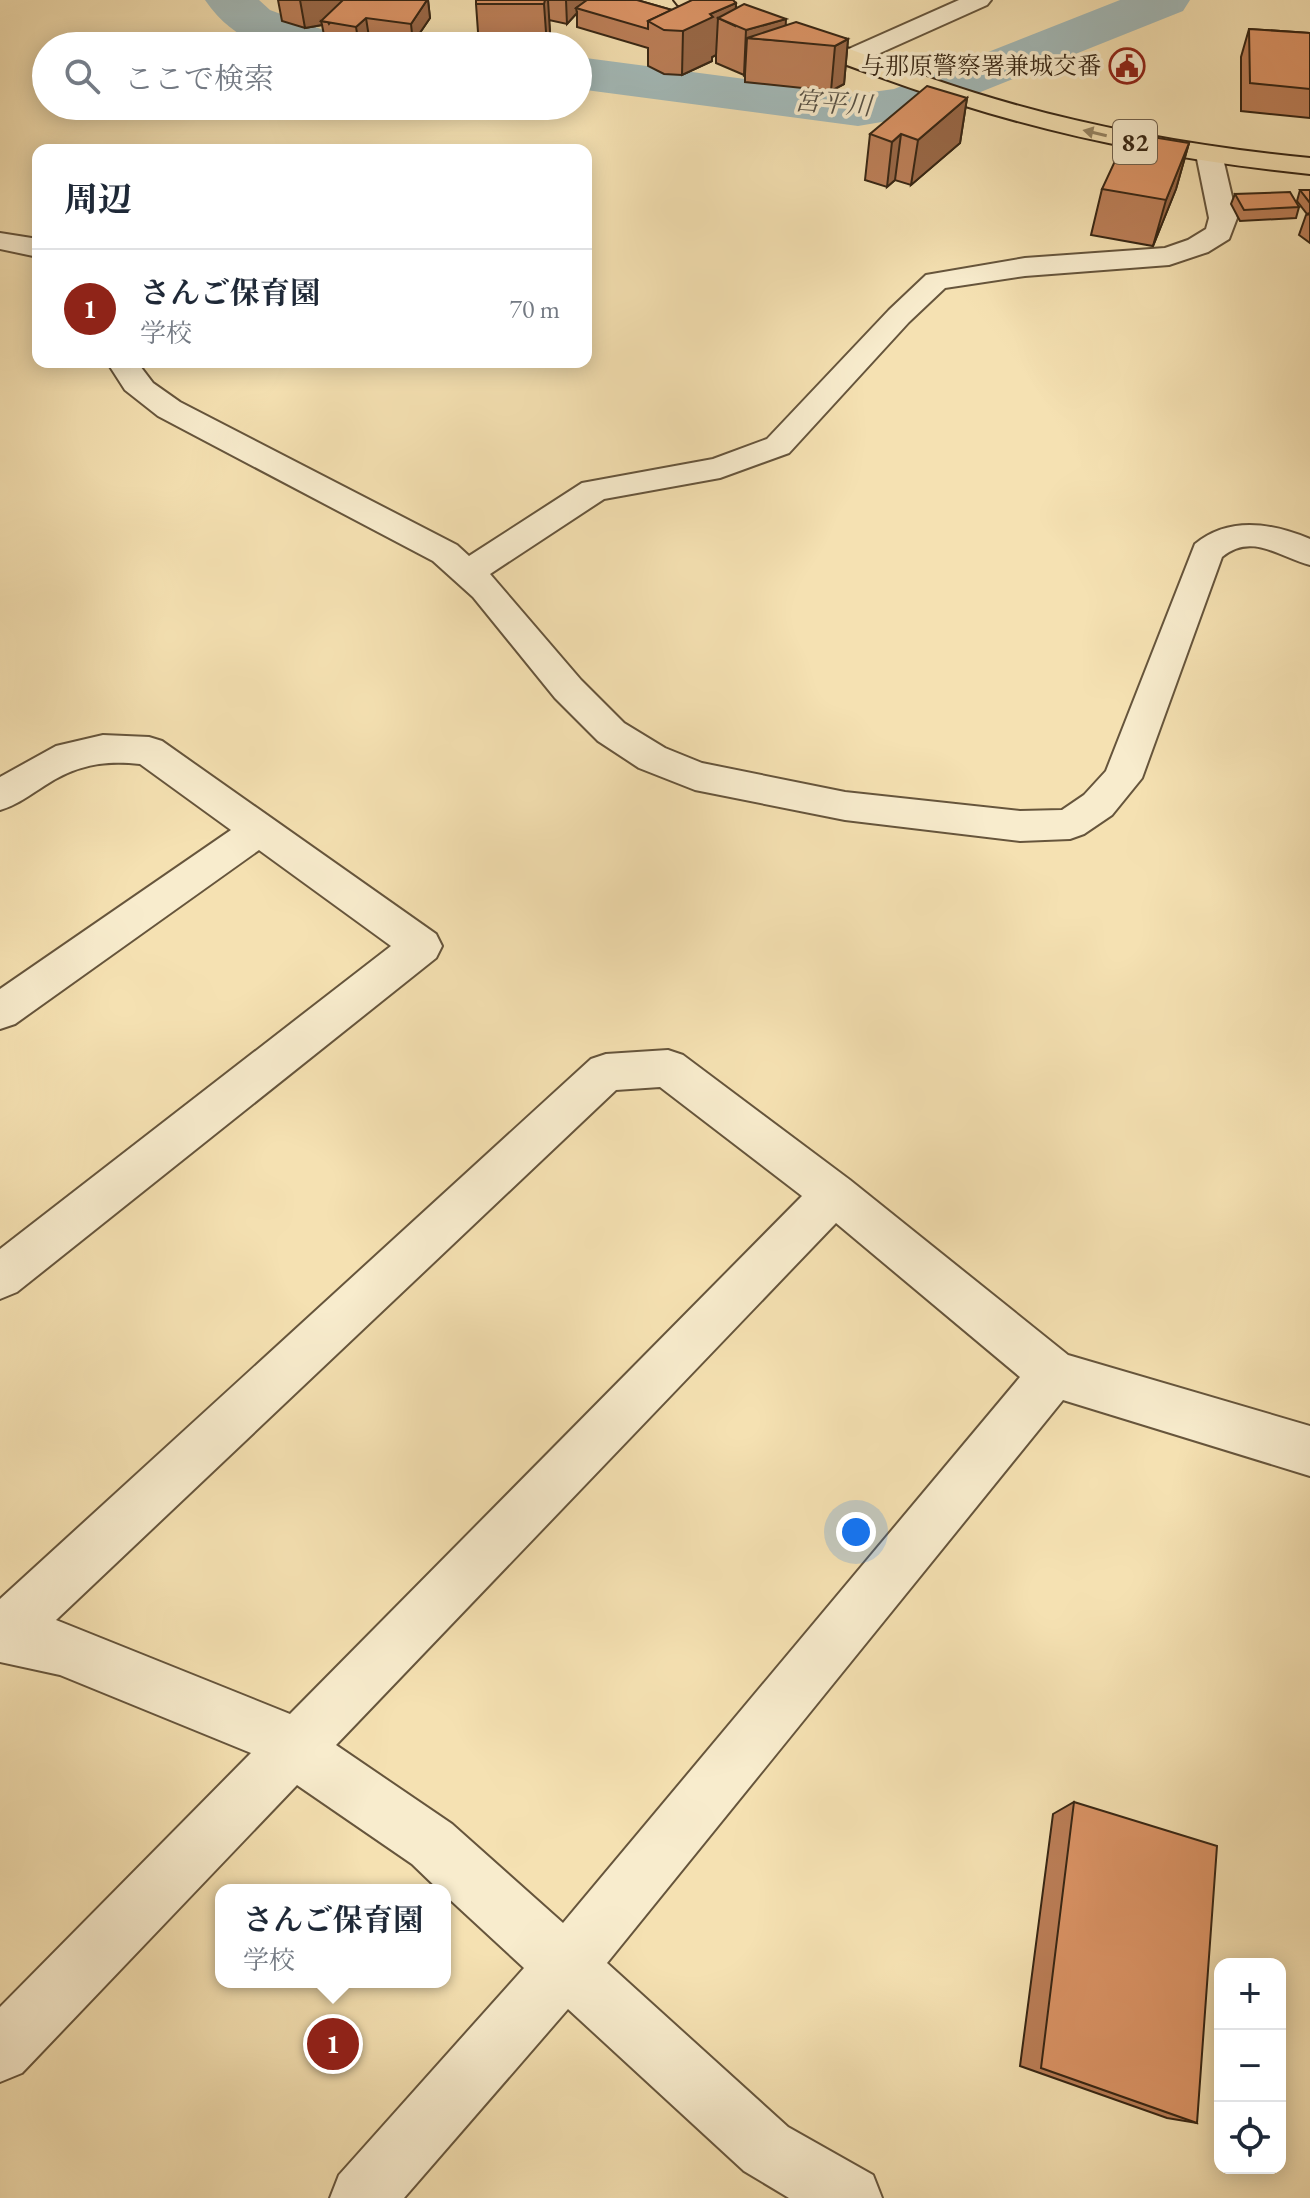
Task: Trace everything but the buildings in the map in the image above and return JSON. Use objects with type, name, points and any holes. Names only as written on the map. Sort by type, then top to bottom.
[{"type":"main road","name":"82","points":[[686,0],[911,78],[952,74]]},
{"type":"main road","name":"82","points":[[752,0],[880,44],[1121,139],[1209,154],[1310,166]]},
{"type":"main road","name":"82","points":[[998,82],[1192,128],[1310,143]]},
{"type":"street","points":[[851,57],[979,0]]},
{"type":"street","points":[[469,572],[594,490],[720,468],[778,446],[899,316],[936,281],[1025,267],[1169,256],[1198,246],[1219,233],[1223,218],[1209,154]]},
{"type":"street","points":[[0,241],[32,247]]},
{"type":"street","points":[[125,368],[142,391],[169,409],[445,553],[469,572],[568,689],[611,732],[652,758],[695,776],[845,806],[1020,826],[1070,824],[1098,805],[1123,778],[1207,552],[1218,540],[1238,535],[1292,542],[1310,554]]},
{"type":"street","points":[[0,796],[61,756],[111,746],[149,751],[421,946],[0,1277]]},
{"type":"street","points":[[0,1012],[259,830]]},
{"type":"street","points":[[1,1635],[606,1072],[668,1068],[834,1194],[1054,1374],[1310,1451]]},
{"type":"street","points":[[0,2051],[834,1194]]},
{"type":"street","points":[[362,2198],[565,1967],[1054,1374]]},
{"type":"street","points":[[1,1635],[60,1648],[266,1730],[296,1749],[432,1844],[766,2149],[850,2198]]},
{"type":"waterway","name":"宮平川","points":[[230,0],[252,21],[276,32]]},
{"type":"waterway","name":"宮平川","points":[[592,75],[858,110],[904,104],[1165,0]]},
{"type":"place","name":"与那原警察署兼城交番","points":[[1127,66]]},
{"type":"place","name":"さんご保育園","points":[[333,2044]]}]
